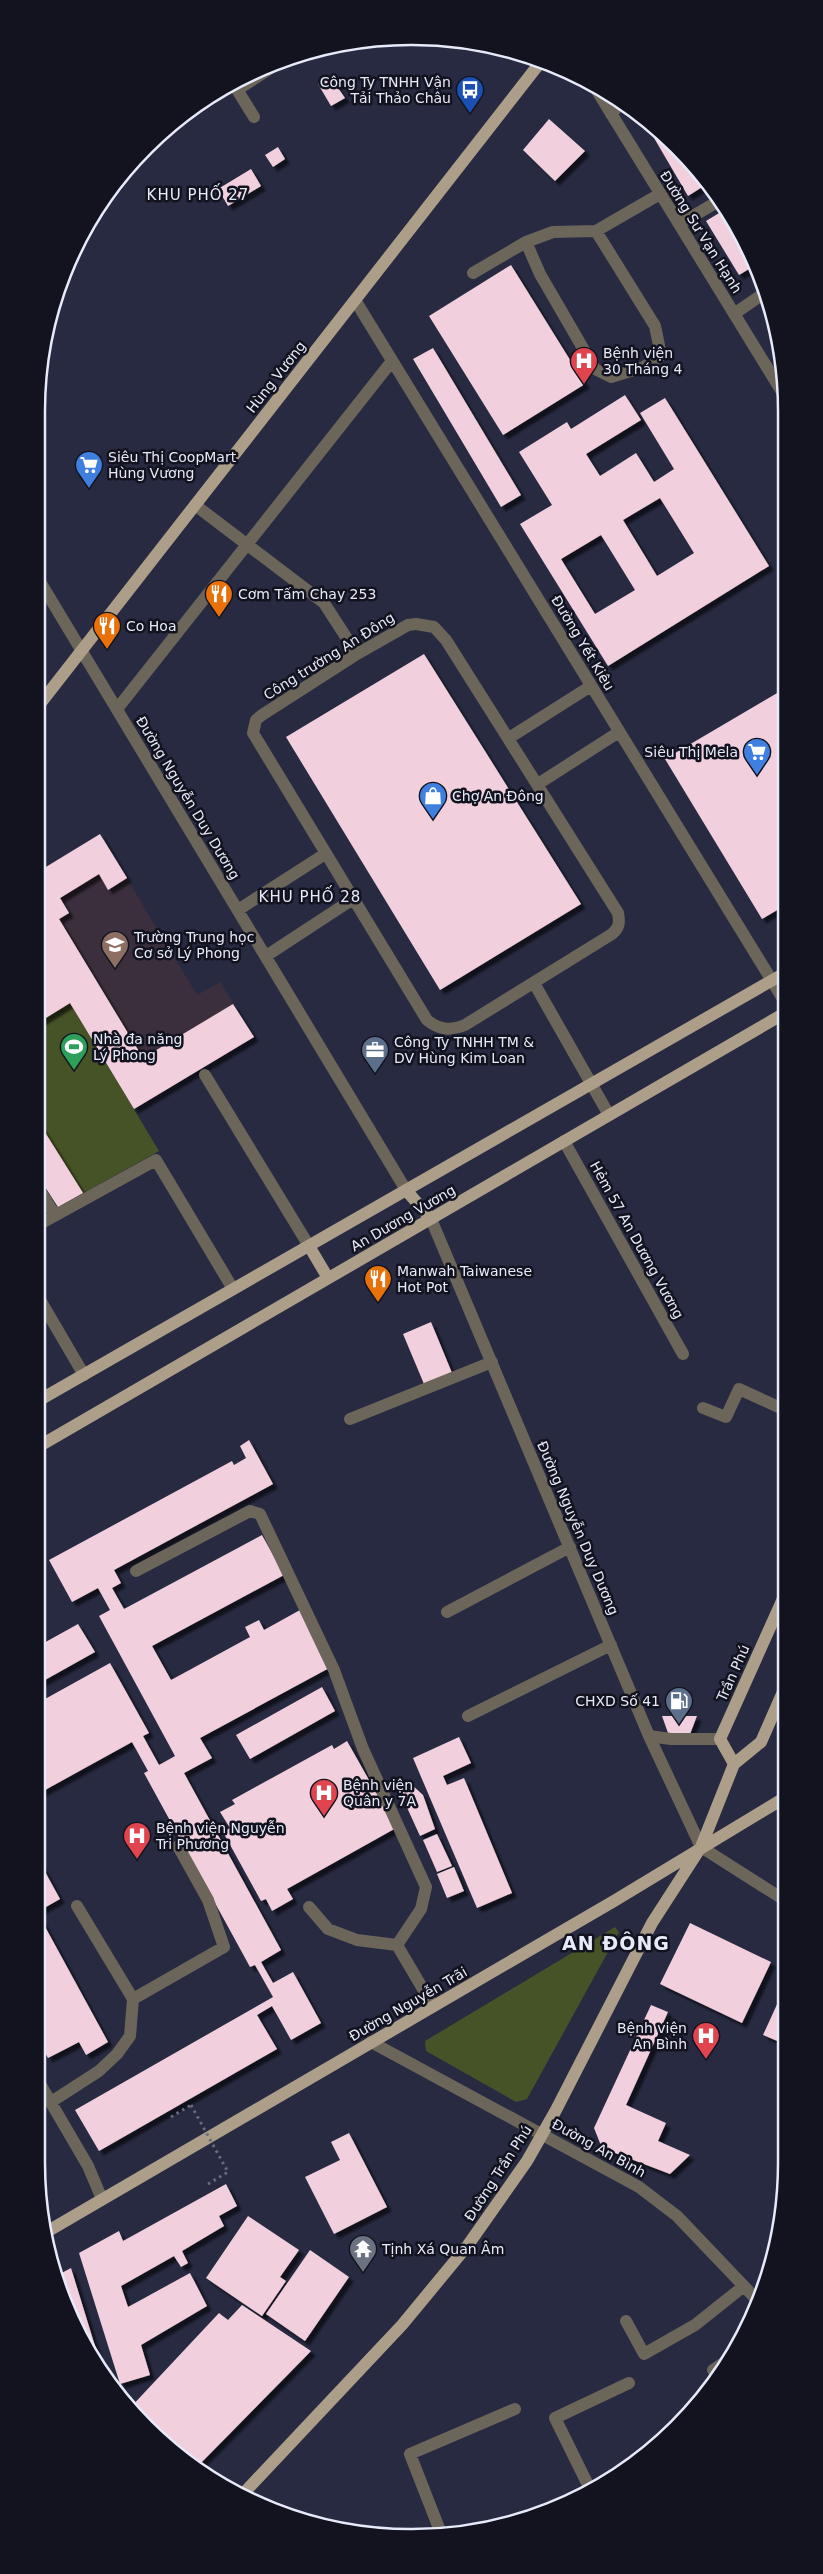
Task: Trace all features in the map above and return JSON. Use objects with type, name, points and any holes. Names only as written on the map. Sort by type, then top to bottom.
[{"type":"main road","name":"Hùng Vương","points":[[45,697],[537,67]]},
{"type":"main road","name":"An Dương Vương","points":[[45,1397],[778,976]]},
{"type":"main road","name":"An Dương Vương","points":[[45,1443],[778,1017]]},
{"type":"main road","points":[[406,1190],[431,1219]]},
{"type":"main road","points":[[309,1246],[328,1278]]},
{"type":"main road","name":"Trần Phú","points":[[720,1739],[778,1610]]},
{"type":"main road","points":[[701,1847],[734,1764],[761,1742],[778,1703]]},
{"type":"main road","points":[[720,1739],[734,1764]]},
{"type":"main road","name":"Đường Nguyễn Trãi","points":[[51,2229],[778,1802]]},
{"type":"main road","name":"Đường Trần Phú","points":[[247,2490],[372,2358],[436,2284],[498,2203],[542,2134],[652,1923],[701,1847]]},
{"type":"street","points":[[237,90],[254,117]]},
{"type":"street","name":"Đường Sư Vạn Hạnh","points":[[602,98],[777,383]]},
{"type":"street","points":[[611,114],[616,108]]},
{"type":"street","points":[[473,273],[526,242],[553,232],[596,231],[660,194]]},
{"type":"street","points":[[679,224],[713,204]]},
{"type":"street","points":[[526,242],[540,274],[595,369],[611,377],[644,367],[661,355],[655,326],[596,231]]},
{"type":"street","points":[[734,314],[760,296]]},
{"type":"street","name":"Đường Yết Kiêu","points":[[355,300],[778,991]]},
{"type":"street","points":[[117,709],[392,361]]},
{"type":"street","points":[[195,505],[324,603],[357,654]]},
{"type":"street","name":"Đường Nguyễn Duy Dương","points":[[45,590],[406,1190]]},
{"type":"street","name":"Công trường An Đông","points":[[416,624],[434,627],[446,640],[618,913],[618,929],[612,934],[458,1028],[449,1029],[433,1025],[422,1012],[256,740],[253,726],[262,715],[357,654],[408,625],[416,624]]},
{"type":"street","points":[[509,738],[591,686]]},
{"type":"street","points":[[538,784],[619,732]]},
{"type":"street","points":[[238,910],[325,854]]},
{"type":"street","points":[[266,956],[353,899]]},
{"type":"street","points":[[534,983],[609,1115]]},
{"type":"street","points":[[205,1075],[309,1246]]},
{"type":"street","name":"Hẻm 57 An Dương Vương","points":[[564,1141],[682,1354]]},
{"type":"street","points":[[45,1221],[156,1160],[233,1289]]},
{"type":"street","points":[[45,1198],[56,1215]]},
{"type":"street","name":"Đường Nguyễn Duy Dương","points":[[431,1219],[649,1736],[701,1847]]},
{"type":"street","points":[[45,1308],[84,1374]]},
{"type":"street","points":[[350,1418],[492,1362]]},
{"type":"street","points":[[703,1408],[726,1417],[739,1389],[778,1407]]},
{"type":"street","points":[[136,1571],[250,1511],[260,1514],[334,1670],[363,1748],[426,1888],[421,1909],[397,1945]]},
{"type":"street","points":[[447,1612],[570,1547]]},
{"type":"street","points":[[468,1716],[611,1645]]},
{"type":"street","points":[[649,1736],[720,1739]]},
{"type":"street","points":[[133,1999],[224,1947],[208,1900],[178,1846]]},
{"type":"street","points":[[701,1847],[778,1896]]},
{"type":"street","points":[[51,2102],[100,2071],[117,2054],[130,2036],[133,1999],[77,1906]]},
{"type":"street","points":[[309,1907],[328,1929],[357,1940],[397,1945]]},
{"type":"street","points":[[397,1945],[433,2006]]},
{"type":"street","name":"Đường An Bình","points":[[371,2042],[542,2134],[639,2188],[665,2205],[753,2296]]},
{"type":"street","points":[[45,2092],[88,2166],[102,2199]]},
{"type":"street","points":[[626,2321],[644,2354],[695,2325],[744,2286]]},
{"type":"street","points":[[588,2484],[555,2418],[629,2383]]},
{"type":"street","points":[[439,2528],[410,2454],[515,2409]]},
{"type":"path","points":[[171,2117],[191,2105],[228,2172],[208,2184]]},
{"type":"shaded area","name":"Trường Trung học Cơ sở Lý Phong","points":[[100,834],[197,995],[220,982],[254,1037],[134,1109],[45,961],[45,868]]},
{"type":"green space","name":"Nhà đa năng Lý Phong","points":[[45,961],[159,1151],[58,1207],[45,1187]]},
{"type":"green space","points":[[615,1927],[619,1932],[527,2099],[516,2102],[426,2051],[425,2041]]},
{"type":"building","points":[[334,73],[340,82],[336,85],[345,98],[331,106],[318,84]]},
{"type":"building","points":[[549,119],[585,151],[555,181],[523,150]]},
{"type":"building","points":[[653,136],[671,152],[702,187],[688,196]]},
{"type":"building","points":[[278,147],[285,159],[273,167],[265,155]]},
{"type":"building","points":[[251,169],[261,186],[228,206],[218,189]]},
{"type":"building","points":[[719,213],[729,228],[749,269],[739,275],[706,221]]},
{"type":"building","points":[[511,265],[585,384],[503,435],[429,316]]},
{"type":"building","points":[[433,348],[521,495],[501,507],[413,359]]},
{"type":"building","points":[[625,395],[641,420],[586,454],[600,476],[636,453],[654,482],[674,469],[640,413],[665,398],[769,566],[608,666],[520,524],[552,505],[519,452],[567,422],[571,429]],"holes":[[[660,498],[694,553],[657,576],[623,520]],[[601,535],[635,590],[595,614],[561,559]]]},
{"type":"building","name":"Chợ An Đông","points":[[424,654],[581,904],[440,990],[286,737]]},
{"type":"building","points":[[778,693],[778,910],[762,919],[665,759]]},
{"type":"building","points":[[100,834],[127,878],[108,890],[99,874],[60,898],[69,913],[59,919],[143,1058],[233,1004],[254,1037],[134,1109],[70,1003],[45,1018],[45,868]]},
{"type":"building","points":[[45,1132],[83,1193],[58,1207],[45,1187]]},
{"type":"building","points":[[431,1322],[452,1373],[424,1384],[403,1334]]},
{"type":"building","points":[[249,1440],[273,1484],[114,1570],[121,1583],[112,1588],[124,1609],[262,1535],[284,1575],[152,1646],[171,1680],[250,1637],[245,1627],[259,1620],[264,1630],[300,1610],[331,1667],[200,1738],[212,1758],[184,1773],[281,1950],[261,1962],[273,1983],[293,1972],[321,2023],[291,2040],[272,2006],[257,2015],[277,2049],[99,2151],[75,2110],[273,1997],[255,1965],[250,1967],[144,1773],[148,1771],[132,1742],[45,1790],[45,1699],[110,1663],[149,1733],[143,1736],[159,1765],[175,1756],[99,1616],[110,1610],[98,1588],[72,1602],[49,1560],[232,1461],[234,1465],[246,1458],[240,1446]]},
{"type":"building","points":[[78,1624],[95,1652],[45,1680],[45,1642]]},
{"type":"building","points":[[322,1687],[335,1711],[250,1759],[236,1735]]},
{"type":"building","name":"CHXD Số 41","points":[[662,1716],[697,1716],[690,1734],[668,1733]]},
{"type":"building","points":[[459,1737],[471,1763],[443,1776],[447,1785],[464,1778],[512,1893],[477,1908],[413,1758]]},
{"type":"building","points":[[347,1741],[396,1828],[287,1889],[293,1899],[272,1911],[266,1899],[261,1901],[223,1832],[230,1828],[220,1812],[235,1804],[232,1800],[332,1745],[334,1749]]},
{"type":"building","points":[[412,1785],[423,1795],[435,1829],[420,1836],[399,1790]]},
{"type":"building","points":[[437,1834],[452,1866],[437,1872],[423,1840]]},
{"type":"building","points":[[454,1867],[464,1891],[447,1898],[437,1874]]},
{"type":"building","points":[[45,1872],[60,1899],[45,1907]]},
{"type":"building","points":[[690,1923],[771,1962],[742,2023],[660,1984]]},
{"type":"building","points":[[45,1927],[108,2042],[86,2055],[79,2042],[48,2058],[45,2053]]},
{"type":"building","points":[[778,2002],[778,2041],[763,2035]]},
{"type":"building","points":[[651,2005],[668,2012],[626,2105],[666,2123],[658,2141],[690,2155],[670,2174],[602,2148],[594,2128]]},
{"type":"building","points":[[349,2133],[387,2207],[334,2234],[305,2177],[340,2160],[331,2142]]},
{"type":"building","points":[[226,2184],[237,2206],[219,2216],[224,2226],[182,2251],[188,2263],[181,2267],[174,2256],[121,2286],[128,2307],[190,2273],[207,2306],[141,2345],[150,2375],[120,2384],[79,2253],[119,2231],[123,2241]]},
{"type":"building","points":[[248,2216],[299,2250],[280,2277],[286,2281],[262,2316],[206,2278]]},
{"type":"building","points":[[310,2250],[349,2277],[305,2341],[266,2314]]},
{"type":"building","points":[[71,2268],[96,2349],[73,2303],[62,2273]]},
{"type":"building","points":[[242,2305],[311,2351],[201,2462],[152,2422],[135,2403],[219,2313],[228,2320]]},
{"type":"place","name":"Công Ty TNHH Vận Tải Thảo Châu","points":[[470,114]]},
{"type":"place","name":"Bệnh viện 30 Tháng 4","points":[[584,385]]},
{"type":"place","name":"Siêu Thị CoopMart Hùng Vương","points":[[89,489]]},
{"type":"place","name":"Cơm Tấm Chay 253","points":[[219,618]]},
{"type":"place","name":"Co Hoa","points":[[107,650]]},
{"type":"place","name":"Siêu Thị Mela","points":[[757,776]]},
{"type":"place","name":"Chợ An Đông","points":[[433,820]]},
{"type":"place","name":"Trường Trung học Cơ sở Lý Phong","points":[[115,969]]},
{"type":"place","name":"Nhà đa năng Lý Phong","points":[[74,1071]]},
{"type":"place","name":"Công Ty TNHH TM & DV Hùng Kim Loan","points":[[375,1074]]},
{"type":"place","name":"Manwah Taiwanese Hot Pot","points":[[378,1303]]},
{"type":"place","name":"CHXD Số 41","points":[[679,1725]]},
{"type":"place","name":"Bệnh viện Quân y 7A","points":[[324,1817]]},
{"type":"place","name":"Bệnh viện Nguyễn Tri Phương","points":[[137,1860]]},
{"type":"place","name":"Bệnh viện An Bình","points":[[706,2060]]},
{"type":"place","name":"Tịnh Xá Quan Âm","points":[[363,2273]]},
{"type":"district","name":"KHU PHỐ 27","points":[[198,195]]},
{"type":"district","name":"KHU PHỐ 28","points":[[310,897]]},
{"type":"district","name":"AN ĐÔNG","points":[[616,1943]]}]
